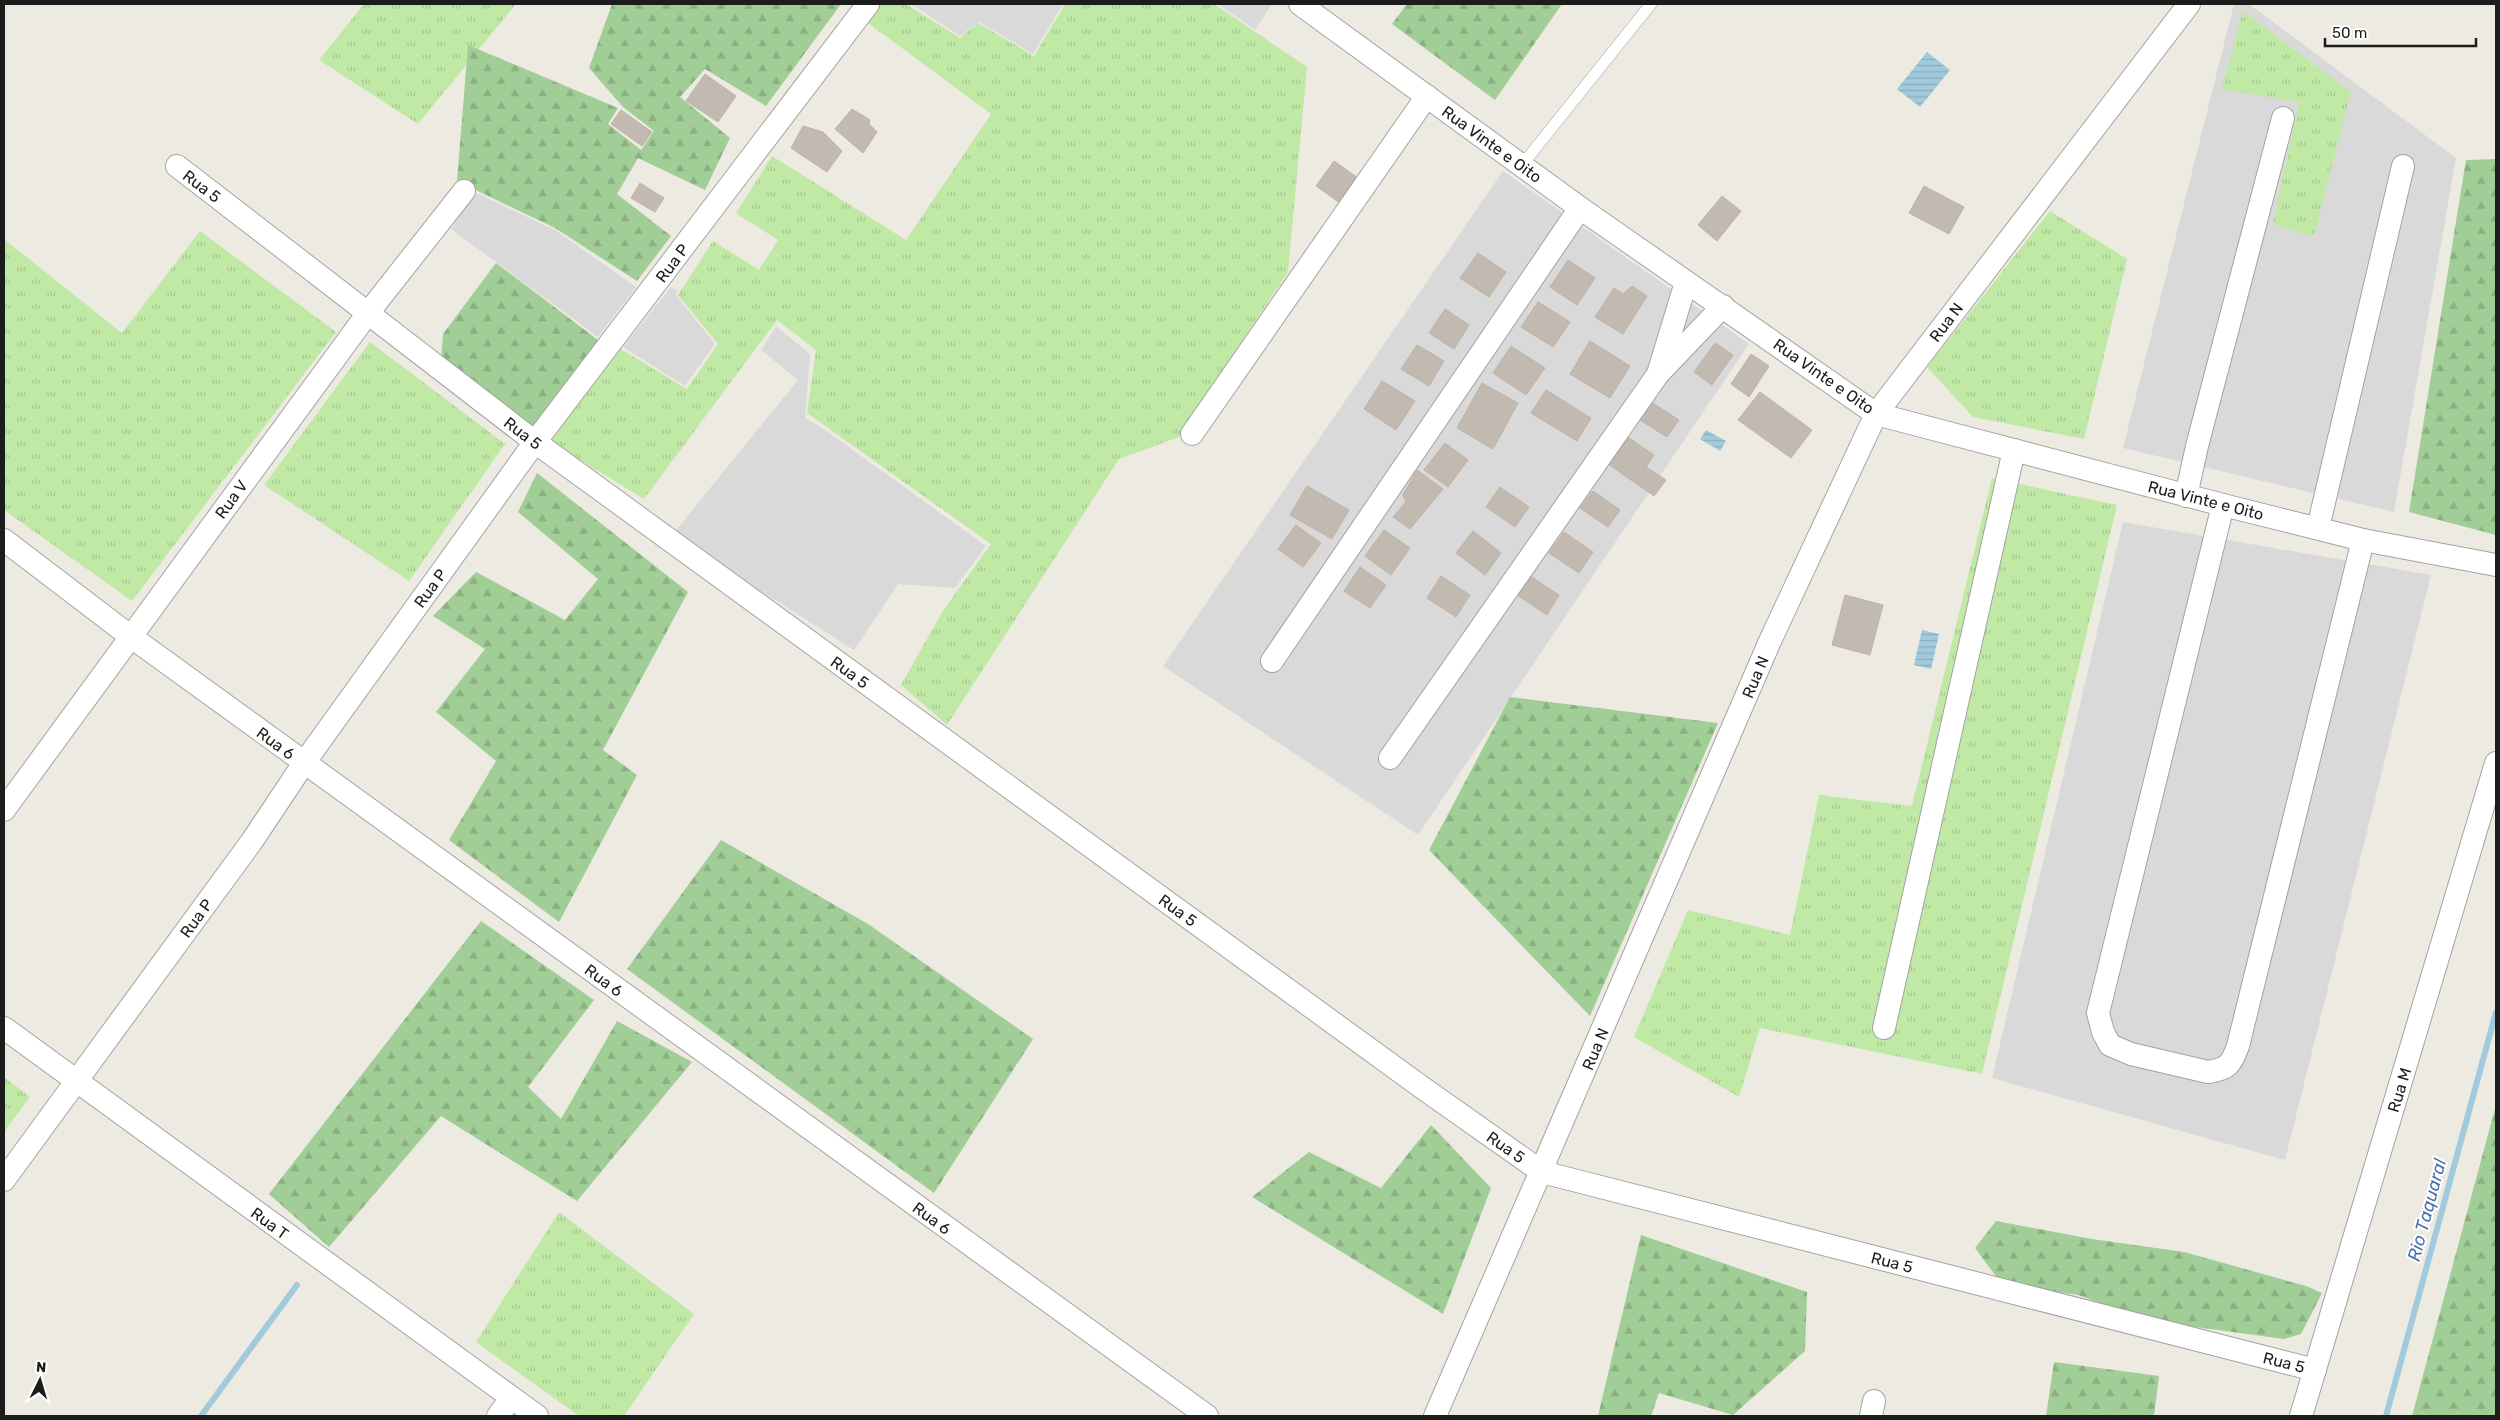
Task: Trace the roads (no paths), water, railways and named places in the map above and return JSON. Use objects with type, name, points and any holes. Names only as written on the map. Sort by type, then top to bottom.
[{"type":"street","name":"Rua P","points":[[4,1180],[252,841],[304,763],[536,442],[868,4]]},
{"type":"street","name":"Rua Vinte e Oito","points":[[1300,4],[1580,208],[1876,414],[2186,496],[2363,540],[2496,565]]},
{"type":"street","name":"Rua N","points":[[1434,1416],[1542,1172],[1770,641],[1876,414],[2189,4]]},
{"type":"street","points":[[1192,434],[1427,96]]},
{"type":"street","points":[[2186,496],[2196,446],[2283,118]]},
{"type":"street","name":"Rua 5","points":[[177,166],[536,442],[1420,1086],[1542,1172],[2315,1370]]},
{"type":"street","points":[[2318,528],[2403,166]]},
{"type":"street","name":"Rua V","points":[[4,810],[368,312],[464,192]]},
{"type":"street","points":[[1272,661],[1580,208]]},
{"type":"street","points":[[1658,374],[1686,282]]},
{"type":"street","points":[[1390,758],[1658,374],[1723,306]]},
{"type":"street","points":[[1884,1028],[2014,450]]},
{"type":"street","points":[[2223,505],[2098,1013],[2110,1046],[2140,1056],[2208,1072],[2220,1070],[2232,1063],[2275,900],[2363,540]]},
{"type":"street","name":"Rua 6","points":[[4,540],[130,636],[304,763],[1207,1416]]},
{"type":"street","name":"Rua M","points":[[2301,1416],[2496,763]]},
{"type":"street","name":"Rua T","points":[[4,1028],[537,1416]]},
{"type":"street","points":[[498,1416],[512,1398]]},
{"type":"lane","points":[[1522,165],[1651,4]]},
{"type":"water","points":[[1927,52],[1950,70],[1920,107],[1897,89]]},
{"type":"water","points":[[1706,430],[1726,441],[1720,451],[1700,439]]},
{"type":"water","points":[[1922,630],[1939,634],[1931,669],[1914,665]]},
{"type":"waterway","name":"Rio Taquaral","points":[[2386,1416],[2496,1012]]},
{"type":"waterway","points":[[201,1416],[297,1285]]}]
